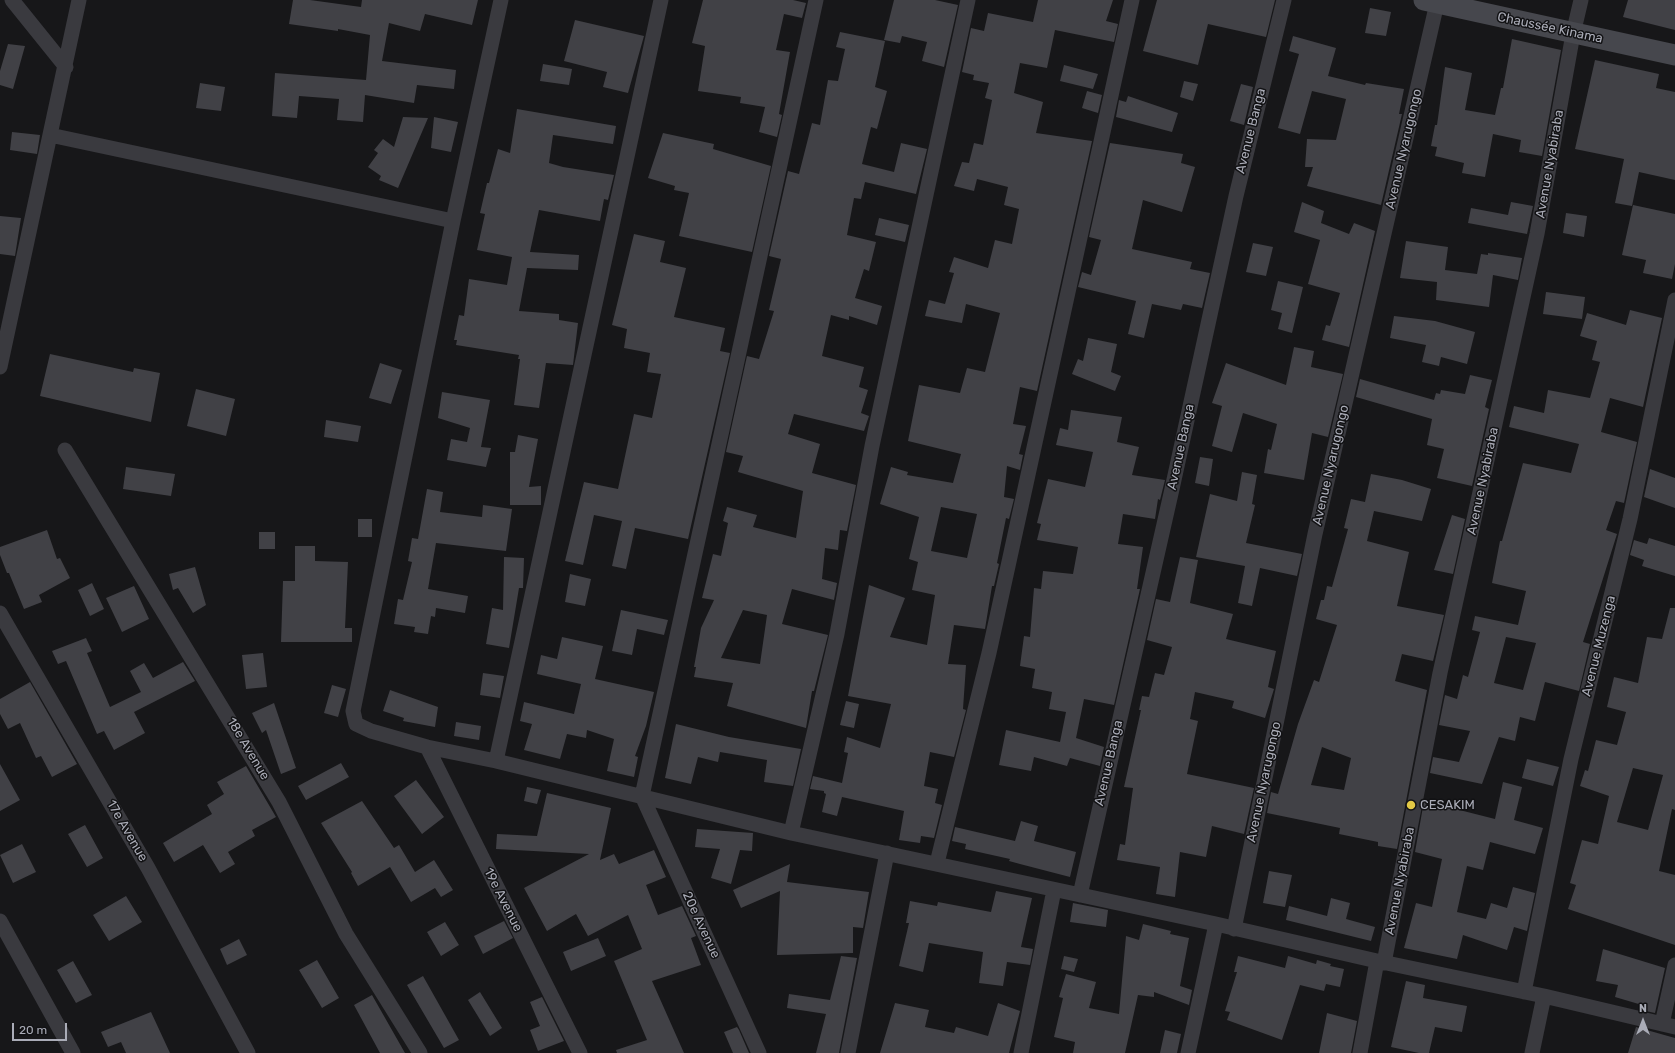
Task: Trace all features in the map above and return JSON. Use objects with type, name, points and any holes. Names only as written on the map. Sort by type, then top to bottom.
[{"type":"street","points":[[12,0],[66,67]]},
{"type":"street","points":[[0,367],[66,67],[79,0]]},
{"type":"street","points":[[501,0],[453,221],[353,711],[356,724],[371,731],[427,747],[496,761],[791,833],[937,863],[1054,890],[1216,924],[1381,962],[1544,996],[1668,1025],[1675,965]]},
{"type":"street","points":[[496,761],[661,0]]},
{"type":"street","points":[[642,796],[816,0]]},
{"type":"street","points":[[791,833],[837,634],[872,446],[968,0]]},
{"type":"street","points":[[937,863],[989,653],[1132,0]]},
{"type":"street","name":"Avenue Banga","points":[[1080,895],[1172,489],[1234,203],[1284,0]]},
{"type":"street","name":"Avenue Nyabiraba","points":[[1360,1053],[1381,962],[1440,673],[1537,234],[1573,34],[1581,0]]},
{"type":"street","name":"Chaussée Kinama","points":[[1430,1],[1573,34],[1675,55]]},
{"type":"street","name":"Avenue Nyarugongo","points":[[1234,929],[1316,534],[1430,1]]},
{"type":"street","points":[[50,135],[453,221]]},
{"type":"street","name":"Avenue Muzenga","points":[[1524,992],[1571,759],[1630,519],[1675,300]]},
{"type":"street","points":[[0,312],[8,326]]},
{"type":"street","name":"18e Avenue","points":[[65,450],[280,802],[346,934],[420,1053]]},
{"type":"street","name":"17e Avenue","points":[[0,613],[148,868],[248,1053]]},
{"type":"street","name":"19e Avenue","points":[[427,747],[580,1053]]},
{"type":"street","name":"20e Avenue","points":[[642,796],[760,1053]]},
{"type":"street","points":[[848,1053],[887,853]]},
{"type":"street","points":[[1021,1053],[1054,890]]},
{"type":"street","points":[[0,921],[74,1053]]},
{"type":"street","points":[[1188,1053],[1216,924]]},
{"type":"street","points":[[1532,1053],[1544,996]]},
{"type":"building","points":[[293,0],[310,0],[361,7],[362,0],[478,0],[472,25],[425,14],[420,31],[389,23],[382,61],[456,70],[454,89],[417,85],[414,103],[365,95],[363,122],[337,120],[339,99],[299,96],[297,118],[272,116],[275,73],[366,80],[370,35],[338,29],[338,31],[289,24]]},
{"type":"building","points":[[703,0],[793,0],[806,3],[802,18],[784,14],[776,50],[790,52],[779,114],[782,115],[777,137],[759,132],[765,107],[740,103],[741,97],[698,91],[705,46],[692,43]]},
{"type":"building","points":[[894,0],[935,0],[958,5],[944,67],[922,61],[927,42],[902,36],[900,43],[884,40]]},
{"type":"building","points":[[1038,0],[1113,0],[1106,21],[1118,24],[1114,42],[1055,30],[1047,68],[1020,63],[1014,93],[1043,102],[1036,133],[1092,141],[1037,391],[1020,387],[1013,424],[1026,426],[1019,454],[1023,455],[1020,470],[1007,466],[1004,497],[1014,499],[1009,519],[1006,518],[997,563],[999,564],[994,586],[992,586],[985,629],[954,625],[948,664],[966,665],[963,709],[966,710],[954,757],[930,752],[924,786],[938,789],[935,803],[942,805],[934,838],[921,836],[920,843],[899,840],[904,811],[842,797],[837,816],[822,812],[826,794],[824,791],[810,789],[813,776],[842,783],[848,753],[844,752],[847,737],[880,748],[891,704],[848,696],[869,585],[905,598],[890,637],[927,645],[935,595],[912,590],[918,562],[909,559],[919,517],[880,504],[891,467],[908,472],[907,475],[953,483],[961,454],[908,441],[919,385],[960,393],[967,368],[985,372],[1000,313],[966,304],[962,323],[925,316],[929,300],[945,304],[954,273],[949,272],[954,257],[988,268],[995,240],[1012,244],[1019,209],[1004,205],[1008,187],[977,179],[974,191],[954,186],[962,162],[969,163],[974,143],[983,145],[992,100],[985,98],[989,83],[973,80],[974,75],[962,72],[971,28],[984,31],[988,13],[1033,22]],"holes":[[[941,507],[977,514],[967,558],[931,551]]]},
{"type":"building","points":[[1157,0],[1275,0],[1266,37],[1208,24],[1198,65],[1143,51]]},
{"type":"building","points":[[1628,0],[1675,0],[1675,30],[1623,17]]},
{"type":"building","points":[[1370,8],[1391,12],[1386,36],[1365,33]]},
{"type":"building","points":[[575,20],[644,36],[628,93],[603,87],[607,72],[564,61]]},
{"type":"building","points":[[840,32],[885,41],[875,87],[887,91],[877,129],[871,127],[862,164],[894,172],[901,143],[927,149],[916,194],[865,182],[861,199],[854,198],[847,235],[876,242],[869,271],[864,269],[855,298],[882,306],[877,325],[849,316],[849,320],[831,315],[822,356],[864,367],[859,387],[868,390],[861,413],[869,416],[864,431],[794,414],[788,434],[820,444],[812,473],[856,485],[847,531],[840,530],[838,550],[825,548],[822,579],[837,583],[834,600],[792,589],[782,624],[828,635],[814,691],[812,691],[806,728],[727,706],[733,683],[694,677],[696,667],[694,667],[701,628],[714,600],[702,598],[713,554],[721,556],[728,523],[723,521],[727,507],[757,515],[753,527],[796,538],[803,491],[738,472],[743,456],[726,452],[747,356],[759,359],[774,311],[769,310],[781,259],[769,256],[788,171],[799,174],[812,123],[820,125],[828,80],[838,81],[845,49],[836,47]],"holes":[[[743,610],[767,615],[760,664],[721,658]]]},
{"type":"building","points":[[1293,36],[1336,48],[1328,76],[1365,85],[1366,83],[1404,89],[1399,114],[1402,114],[1381,205],[1307,186],[1313,167],[1305,167],[1307,139],[1336,140],[1346,99],[1312,91],[1300,134],[1278,128],[1299,54],[1289,51]]},
{"type":"building","points":[[1512,39],[1561,50],[1542,156],[1519,152],[1521,140],[1493,134],[1485,177],[1462,173],[1464,163],[1435,156],[1437,147],[1431,146],[1435,125],[1437,125],[1445,67],[1472,73],[1465,110],[1495,115],[1501,88],[1503,88]]},
{"type":"building","points":[[8,44],[25,46],[13,89],[0,85],[0,71]]},
{"type":"building","points":[[1595,60],[1659,74],[1656,88],[1675,92],[1675,180],[1639,172],[1632,206],[1615,203],[1624,159],[1575,149]]},
{"type":"building","points":[[543,64],[572,69],[569,85],[540,81]]},
{"type":"building","points":[[1064,65],[1098,74],[1093,89],[1060,81]]},
{"type":"building","points":[[1184,81],[1198,84],[1193,101],[1180,97]]},
{"type":"building","points":[[200,83],[225,87],[221,111],[196,108]]},
{"type":"building","points":[[1241,84],[1253,87],[1244,125],[1230,121]]},
{"type":"building","points":[[1087,91],[1102,95],[1098,113],[1082,108]]},
{"type":"building","points":[[1128,96],[1178,113],[1172,132],[1116,117],[1119,100],[1126,102]]},
{"type":"building","points":[[517,109],[616,126],[613,144],[553,135],[549,163],[563,167],[614,175],[608,200],[604,199],[600,221],[539,210],[530,252],[579,255],[578,270],[527,268],[519,311],[559,314],[559,320],[578,323],[573,365],[546,363],[539,408],[514,405],[520,359],[518,359],[519,355],[456,345],[457,340],[454,340],[459,315],[464,316],[469,279],[507,285],[512,257],[477,250],[485,214],[480,213],[487,183],[489,183],[498,149],[510,153]]},
{"type":"building","points":[[403,117],[428,118],[398,188],[379,180],[381,176],[368,167],[378,153],[374,150],[383,139],[394,147]]},
{"type":"building","points":[[434,117],[458,122],[451,152],[431,148]]},
{"type":"building","points":[[12,132],[40,135],[37,154],[10,150]]},
{"type":"building","points":[[663,133],[714,144],[713,149],[771,166],[752,252],[679,236],[689,193],[674,190],[675,186],[648,178]]},
{"type":"building","points":[[1110,143],[1183,154],[1181,163],[1195,167],[1182,212],[1143,200],[1132,249],[1192,262],[1190,269],[1210,273],[1202,308],[1183,304],[1181,310],[1152,304],[1144,338],[1128,334],[1136,301],[1078,287],[1082,272],[1091,275],[1101,240],[1089,237]]},
{"type":"building","points":[[1302,202],[1324,211],[1321,223],[1349,234],[1354,223],[1375,231],[1349,347],[1322,340],[1326,325],[1330,326],[1340,293],[1308,284],[1320,240],[1294,232]]},
{"type":"building","points":[[1511,202],[1533,206],[1527,234],[1468,223],[1471,208],[1508,215]]},
{"type":"building","points":[[1633,205],[1675,214],[1675,264],[1672,279],[1643,273],[1646,260],[1622,255]]},
{"type":"building","points":[[1566,213],[1587,216],[1584,237],[1563,233]]},
{"type":"building","points":[[0,216],[21,218],[15,256],[0,254]]},
{"type":"building","points":[[879,218],[909,225],[905,242],[875,235]]},
{"type":"building","points":[[634,234],[665,241],[660,262],[686,268],[674,317],[725,328],[720,351],[730,353],[688,539],[635,528],[626,569],[612,566],[622,521],[594,515],[583,565],[565,561],[584,482],[618,489],[634,414],[652,418],[661,374],[647,372],[650,353],[624,348],[627,329],[612,325]]},
{"type":"building","points":[[1406,241],[1448,247],[1445,270],[1477,274],[1481,254],[1488,255],[1488,253],[1522,258],[1518,280],[1493,275],[1489,307],[1436,300],[1437,282],[1400,278]]},
{"type":"building","points":[[1253,243],[1273,247],[1266,276],[1246,272]]},
{"type":"building","points":[[1278,281],[1303,287],[1292,333],[1278,329],[1282,313],[1271,310]]},
{"type":"building","points":[[1546,292],[1585,297],[1582,319],[1543,314]]},
{"type":"building","points":[[1630,310],[1662,318],[1643,407],[1610,398],[1601,432],[1637,442],[1624,503],[1616,501],[1606,530],[1617,534],[1583,642],[1590,644],[1579,691],[1545,682],[1535,721],[1520,717],[1515,741],[1499,737],[1482,784],[1430,773],[1433,757],[1459,762],[1470,731],[1439,725],[1445,695],[1457,699],[1463,675],[1468,677],[1480,632],[1472,630],[1475,616],[1518,625],[1526,591],[1492,583],[1500,541],[1502,541],[1523,463],[1571,473],[1579,444],[1509,427],[1514,406],[1544,413],[1548,390],[1590,398],[1600,362],[1592,360],[1597,341],[1580,336],[1587,313],[1626,325]],"holes":[[[1506,637],[1536,643],[1523,690],[1494,683]]]},
{"type":"building","points":[[1394,316],[1435,321],[1475,332],[1467,364],[1441,357],[1439,366],[1422,362],[1426,345],[1390,338]]},
{"type":"building","points":[[1088,338],[1117,344],[1111,372],[1121,376],[1115,391],[1072,374],[1078,359],[1083,361]]},
{"type":"building","points":[[1294,347],[1314,351],[1311,367],[1343,374],[1328,437],[1312,433],[1304,480],[1264,473],[1268,449],[1271,450],[1277,424],[1243,413],[1232,452],[1212,446],[1222,406],[1212,403],[1226,363],[1286,385]]},
{"type":"building","points":[[50,354],[133,372],[134,368],[160,373],[151,422],[40,396]]},
{"type":"building","points":[[380,363],[402,370],[391,404],[369,398]]},
{"type":"building","points":[[1470,375],[1492,380],[1485,407],[1489,409],[1472,486],[1437,478],[1444,449],[1427,445],[1432,419],[1356,397],[1360,379],[1434,400],[1436,393],[1440,394],[1441,390],[1465,394]]},
{"type":"building","points":[[196,389],[235,399],[226,436],[187,426]]},
{"type":"building","points":[[442,392],[490,400],[481,447],[491,448],[486,467],[447,460],[451,439],[467,442],[470,428],[438,418]]},
{"type":"building","points":[[1071,410],[1122,417],[1117,442],[1139,447],[1132,475],[1165,480],[1160,500],[1158,499],[1155,519],[1123,514],[1118,544],[1143,547],[1137,589],[1140,589],[1114,705],[1084,699],[1076,738],[1104,747],[1100,766],[1070,758],[1067,766],[1034,757],[1031,771],[999,765],[1006,730],[1060,742],[1066,712],[1049,709],[1052,692],[1032,688],[1035,669],[1020,666],[1024,636],[1030,637],[1034,588],[1041,589],[1043,571],[1073,574],[1078,547],[1037,540],[1041,524],[1037,523],[1048,479],[1085,487],[1093,452],[1056,445],[1060,428],[1068,430]]},
{"type":"building","points":[[326,420],[361,426],[358,442],[324,437]]},
{"type":"building","points":[[518,435],[538,439],[529,487],[541,486],[541,505],[510,505],[510,452],[515,452]]},
{"type":"building","points":[[1200,457],[1213,459],[1209,486],[1195,483]]},
{"type":"building","points":[[126,467],[175,474],[171,496],[123,489]]},
{"type":"building","points":[[1650,469],[1675,478],[1675,508],[1644,497]]},
{"type":"building","points":[[1242,472],[1257,475],[1252,504],[1255,505],[1246,543],[1302,554],[1297,576],[1260,568],[1252,606],[1238,603],[1245,566],[1196,557],[1210,494],[1237,501]]},
{"type":"building","points":[[1371,474],[1402,480],[1431,489],[1422,521],[1374,511],[1367,541],[1409,552],[1397,606],[1444,615],[1433,661],[1402,654],[1395,681],[1427,690],[1397,849],[1378,846],[1378,842],[1339,834],[1340,828],[1267,813],[1271,792],[1278,794],[1298,724],[1314,680],[1319,682],[1337,625],[1316,619],[1321,600],[1324,600],[1327,586],[1332,587],[1348,529],[1344,528],[1351,499],[1365,502]],"holes":[[[1322,747],[1351,758],[1344,790],[1311,785]]]},
{"type":"building","points":[[427,489],[443,492],[440,512],[482,517],[483,505],[512,509],[506,551],[436,543],[428,589],[468,596],[465,613],[436,608],[435,617],[431,616],[428,634],[414,632],[415,627],[394,624],[398,599],[403,600],[412,562],[408,561],[412,538],[418,539]]},
{"type":"building","points":[[1452,515],[1465,519],[1453,574],[1434,570]]},
{"type":"building","points":[[358,519],[372,519],[372,537],[358,537]]},
{"type":"building","points":[[47,530],[57,559],[60,558],[70,578],[39,595],[42,602],[24,609],[0,555],[0,547]]},
{"type":"building","points":[[259,532],[275,532],[275,549],[259,549]]},
{"type":"building","points":[[1649,538],[1675,546],[1675,576],[1642,566],[1644,560],[1630,555],[1634,540],[1647,544]]},
{"type":"building","points":[[295,546],[315,546],[315,561],[348,562],[345,628],[352,628],[352,642],[281,642],[283,581],[295,581]]},
{"type":"building","points":[[504,557],[524,558],[523,588],[519,588],[509,648],[486,644],[492,608],[503,610]]},
{"type":"building","points":[[1180,557],[1198,560],[1190,603],[1233,614],[1226,639],[1276,651],[1268,687],[1274,689],[1265,718],[1232,708],[1234,701],[1195,692],[1190,719],[1198,721],[1187,774],[1254,788],[1244,834],[1212,826],[1206,857],[1180,852],[1175,897],[1156,894],[1160,867],[1117,860],[1120,844],[1125,845],[1133,788],[1124,787],[1141,710],[1139,710],[1142,696],[1149,697],[1155,673],[1164,675],[1172,647],[1147,640],[1156,599],[1170,602]]},
{"type":"building","points":[[195,567],[206,605],[193,613],[178,588],[173,590],[169,574]]},
{"type":"building","points":[[570,574],[591,579],[585,606],[565,602]]},
{"type":"building","points":[[92,583],[104,609],[90,616],[78,590]]},
{"type":"building","points":[[134,586],[149,619],[122,632],[106,598]]},
{"type":"building","points":[[1670,608],[1675,608],[1675,810],[1672,809],[1659,871],[1675,875],[1675,945],[1568,909],[1576,885],[1570,883],[1582,840],[1598,844],[1609,796],[1580,786],[1585,770],[1588,771],[1596,740],[1617,745],[1626,712],[1607,707],[1614,677],[1638,683],[1647,637],[1662,639]],"holes":[[[1633,768],[1663,775],[1648,830],[1617,822]]]},
{"type":"building","points":[[621,610],[668,620],[664,635],[637,629],[632,655],[612,651]]},
{"type":"building","points":[[562,637],[603,646],[595,679],[654,692],[646,726],[635,756],[638,757],[634,777],[607,771],[614,739],[587,730],[586,738],[567,734],[560,759],[524,750],[532,724],[520,721],[524,702],[574,714],[581,684],[537,674],[541,655],[557,659]]},
{"type":"building","points":[[86,638],[92,651],[87,653],[110,707],[141,692],[130,671],[144,663],[153,678],[183,662],[195,681],[134,712],[145,733],[114,750],[104,731],[97,734],[66,661],[58,664],[52,651]]},
{"type":"building","points":[[263,653],[267,687],[246,689],[242,655]]},
{"type":"building","points":[[483,673],[504,676],[500,698],[480,695]]},
{"type":"building","points":[[30,682],[77,764],[52,777],[41,756],[36,758],[20,723],[8,729],[0,714],[0,699]]},
{"type":"building","points":[[332,685],[346,689],[338,717],[324,713]]},
{"type":"building","points":[[390,690],[438,707],[435,727],[403,721],[404,718],[383,711]]},
{"type":"building","points":[[846,701],[859,704],[854,728],[840,725]]},
{"type":"building","points":[[274,703],[296,768],[281,774],[266,730],[262,733],[252,713]]},
{"type":"building","points":[[456,722],[481,726],[479,740],[454,736]]},
{"type":"building","points":[[676,724],[729,737],[801,749],[793,786],[764,782],[767,760],[720,752],[718,762],[698,757],[691,784],[665,778]]},
{"type":"building","points":[[1527,759],[1559,767],[1553,786],[1522,778]]},
{"type":"building","points":[[341,763],[349,777],[306,800],[298,786]]},
{"type":"building","points":[[0,764],[20,800],[0,811]]},
{"type":"building","points":[[246,766],[276,817],[252,830],[255,836],[228,852],[235,864],[220,873],[203,845],[174,862],[163,843],[212,814],[207,805],[224,794],[217,782]]},
{"type":"building","points":[[416,780],[444,817],[422,834],[394,796]]},
{"type":"building","points":[[1503,782],[1522,787],[1514,820],[1543,828],[1535,854],[1490,842],[1483,870],[1467,866],[1457,912],[1486,919],[1491,903],[1507,908],[1513,887],[1535,893],[1527,931],[1514,927],[1507,950],[1463,935],[1457,959],[1404,948],[1416,903],[1432,907],[1442,859],[1415,852],[1424,801],[1495,819]]},
{"type":"building","points":[[527,787],[541,790],[537,804],[524,801]]},
{"type":"building","points":[[547,793],[611,808],[600,860],[614,854],[619,864],[654,850],[666,877],[646,885],[658,915],[682,906],[696,936],[691,938],[701,965],[652,981],[684,1053],[617,1053],[616,1050],[647,1040],[614,961],[642,949],[628,915],[588,936],[576,914],[547,931],[524,888],[589,854],[496,849],[497,834],[537,836]]},
{"type":"building","points":[[362,801],[394,848],[399,845],[415,872],[434,860],[453,890],[441,897],[435,888],[411,902],[390,867],[358,886],[351,873],[352,872],[321,823]]},
{"type":"building","points":[[1021,821],[1038,826],[1034,841],[1076,852],[1070,877],[1009,861],[1010,859],[965,849],[966,844],[952,841],[955,827],[1015,841]]},
{"type":"building","points":[[85,825],[103,858],[87,867],[68,834]]},
{"type":"building","points":[[697,829],[753,833],[752,851],[740,850],[731,884],[711,878],[720,849],[695,847]]},
{"type":"building","points":[[22,844],[36,872],[13,883],[0,855]]},
{"type":"building","points":[[790,864],[787,882],[869,892],[863,928],[853,927],[853,953],[777,955],[780,891],[741,908],[733,890]]},
{"type":"building","points":[[1269,871],[1292,875],[1285,907],[1263,903]]},
{"type":"building","points":[[996,891],[1032,898],[1021,947],[1033,949],[1030,965],[1007,962],[1003,986],[979,983],[983,952],[929,943],[923,972],[899,966],[909,923],[906,923],[910,901],[937,906],[938,902],[991,912]]},
{"type":"building","points":[[126,896],[142,922],[109,941],[93,915]]},
{"type":"building","points":[[1331,898],[1350,903],[1346,919],[1375,927],[1371,941],[1286,920],[1289,906],[1327,916]]},
{"type":"building","points":[[1073,903],[1108,910],[1106,927],[1070,922]]},
{"type":"building","points":[[504,921],[513,938],[483,954],[474,936]]},
{"type":"building","points":[[445,922],[459,945],[441,956],[427,932]]},
{"type":"building","points":[[1143,924],[1171,931],[1170,934],[1189,938],[1180,986],[1192,990],[1189,1005],[1154,992],[1154,997],[1138,995],[1125,1053],[1073,1053],[1075,1042],[1054,1037],[1063,998],[1059,997],[1066,974],[1096,982],[1089,1008],[1119,1014],[1126,936],[1139,940]]},
{"type":"building","points":[[598,938],[606,956],[571,971],[563,952]]},
{"type":"building","points":[[239,939],[247,955],[227,965],[220,949]]},
{"type":"building","points":[[1603,949],[1665,968],[1655,1013],[1641,1010],[1642,1005],[1615,997],[1618,985],[1596,981]]},
{"type":"building","points":[[841,956],[857,958],[839,1053],[816,1053],[826,1014],[787,1008],[789,994],[830,1000]]},
{"type":"building","points":[[1064,956],[1078,959],[1074,972],[1061,969]]},
{"type":"building","points":[[1238,956],[1285,968],[1288,956],[1316,964],[1317,960],[1331,964],[1330,966],[1344,969],[1340,987],[1326,984],[1324,991],[1300,985],[1282,1040],[1227,1020],[1230,1012],[1225,1011],[1237,972],[1234,972]]},
{"type":"building","points":[[317,960],[339,998],[322,1008],[299,970]]},
{"type":"building","points":[[73,961],[92,995],[76,1003],[57,970]]},
{"type":"building","points":[[423,976],[459,1040],[444,1048],[407,985]]},
{"type":"building","points":[[1406,981],[1425,985],[1423,998],[1467,1006],[1462,1032],[1435,1027],[1429,1053],[1419,1053],[1391,1047]]},
{"type":"building","points":[[480,992],[502,1028],[490,1036],[468,1000]]},
{"type":"building","points":[[372,995],[405,1053],[380,1053],[354,1005]]},
{"type":"building","points":[[542,997],[564,1041],[538,1051],[530,1030],[540,1026],[530,1002]]},
{"type":"building","points":[[895,1003],[929,1010],[925,1027],[954,1033],[956,1027],[988,1036],[998,1003],[1020,1011],[1009,1053],[880,1053]]},
{"type":"building","points":[[151,1012],[170,1053],[126,1053],[121,1042],[108,1047],[101,1032]]},
{"type":"building","points":[[1327,1013],[1357,1021],[1351,1053],[1319,1053]]},
{"type":"building","points":[[737,1027],[749,1053],[733,1053],[724,1032]]},
{"type":"building","points":[[1636,1027],[1675,1038],[1675,1053],[1628,1053]]},
{"type":"building","points":[[1165,1030],[1181,1034],[1177,1053],[1160,1053]]},
{"type":"place","name":"CESAKIM","points":[[1411,805]]}]
